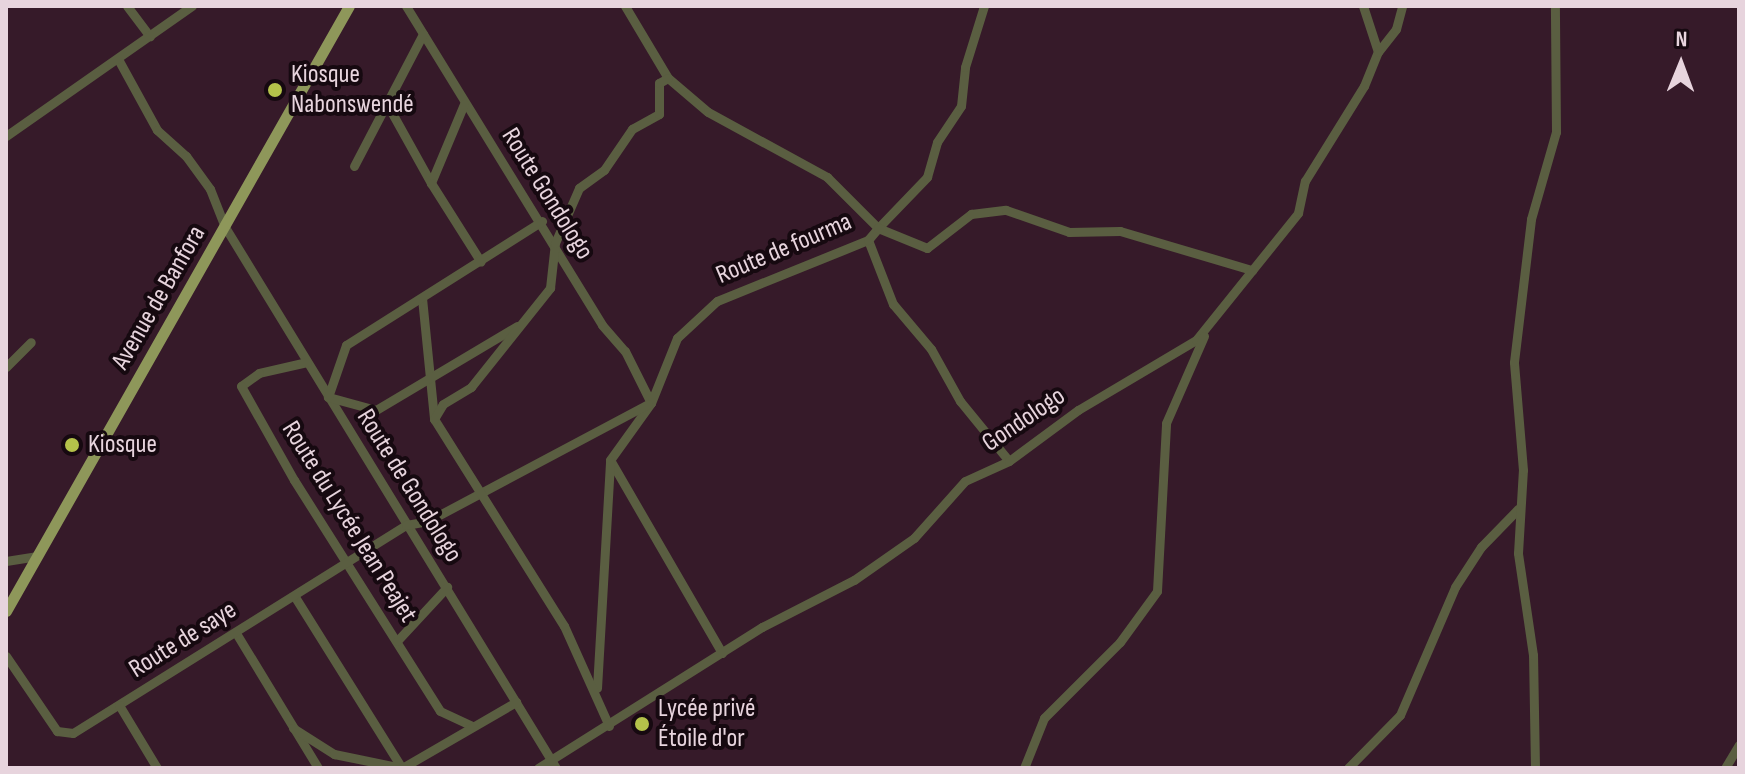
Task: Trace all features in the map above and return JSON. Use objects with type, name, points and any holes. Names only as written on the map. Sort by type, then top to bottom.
[{"type":"main road","name":"Avenue de Banfora","points":[[6,611],[349,6]]},
{"type":"street","points":[[127,6],[150,36]]},
{"type":"street","points":[[6,136],[192,6]]},
{"type":"street","name":"Route Gondologo","points":[[406,6],[464,104],[542,221],[602,325],[625,351],[651,403]]},
{"type":"street","points":[[625,6],[668,78],[708,112],[827,177],[878,228],[927,177],[937,142],[961,106],[965,67],[984,6]]},
{"type":"street","points":[[1363,6],[1378,52]]},
{"type":"street","name":"Gondologo","points":[[538,768],[554,764],[722,653],[821,593],[854,580],[914,538],[965,481],[1009,461],[1078,410],[1181,353],[1210,323],[1298,213],[1305,181],[1349,113],[1378,52],[1396,29],[1402,6]]},
{"type":"street","points":[[1535,768],[1536,707],[1518,553],[1522,439],[1514,362],[1531,219],[1556,132],[1555,6]]},
{"type":"street","points":[[354,166],[423,34]]},
{"type":"street","name":"Route de Gondologo","points":[[118,59],[157,130],[186,156],[210,189],[225,227],[554,764]]},
{"type":"street","points":[[434,419],[443,404],[471,387],[550,288],[555,243],[579,188],[604,170],[632,129],[659,114],[659,83],[668,78]]},
{"type":"street","points":[[387,104],[431,183],[481,262]]},
{"type":"street","points":[[431,183],[464,104]]},
{"type":"street","name":"Route de fourma","points":[[610,460],[651,403],[677,338],[717,301],[868,240],[878,228],[927,248],[971,214],[1006,210],[1069,232],[1120,231],[1252,270]]},
{"type":"street","points":[[521,324],[376,410],[328,397],[346,345],[542,221]]},
{"type":"street","points":[[868,240],[893,304],[931,349],[960,401],[1009,461]]},
{"type":"street","points":[[422,298],[434,419],[477,493],[497,513],[597,692],[609,726]]},
{"type":"street","points":[[1024,768],[1044,718],[1120,642],[1157,591],[1166,423],[1210,323]]},
{"type":"street","points":[[6,367],[31,342]]},
{"type":"street","name":"Route du Lycée Jean Peajet","points":[[307,362],[259,373],[241,386],[294,480],[351,563],[440,711],[472,726]]},
{"type":"street","name":"Route de saye","points":[[6,656],[50,723],[65,735],[351,563],[406,525],[428,521],[651,403]]},
{"type":"street","points":[[610,460],[722,653]]},
{"type":"street","points":[[597,692],[610,460]]},
{"type":"street","points":[[1348,768],[1400,715],[1455,587],[1481,547],[1518,509]]},
{"type":"street","points":[[6,561],[38,556]]},
{"type":"street","points":[[397,641],[447,587]]},
{"type":"street","points":[[295,597],[402,768]]},
{"type":"street","points":[[236,633],[318,768]]},
{"type":"street","points":[[293,728],[334,754],[402,768],[516,702]]},
{"type":"street","points":[[119,705],[157,768]]},
{"type":"street","points":[[1725,768],[1739,745]]},
{"type":"place","name":"Kiosque Nabonswendé","points":[[275,90]]},
{"type":"place","name":"Kiosque","points":[[72,445]]},
{"type":"place","name":"Lycée privé Étoile d'or","points":[[642,724]]}]
